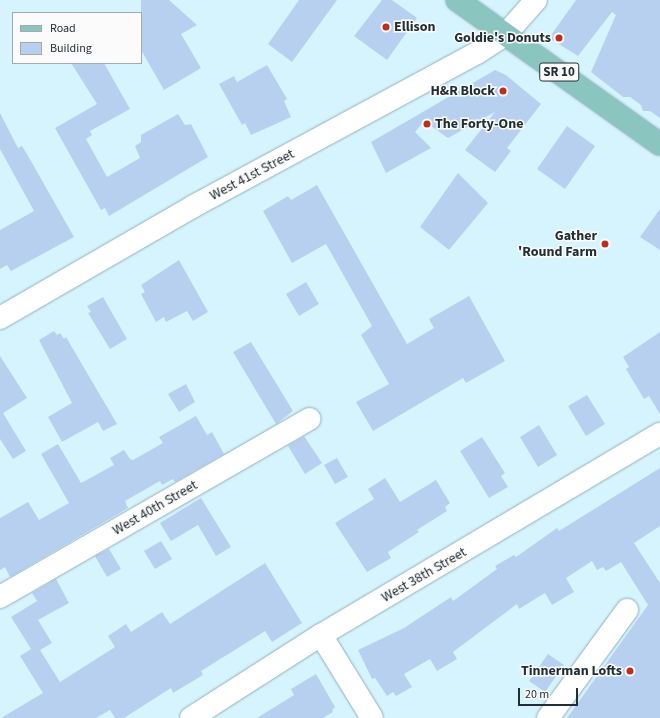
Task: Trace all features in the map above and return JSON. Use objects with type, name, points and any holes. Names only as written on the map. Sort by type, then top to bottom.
[{"type":"main road","name":"SR 10","points":[[457,0],[660,144]]},
{"type":"street","name":"West 41st Street","points":[[0,318],[192,207],[476,53],[506,34],[536,0]]},
{"type":"street","name":"West 40th Street","points":[[0,597],[309,419]]},
{"type":"street","name":"West 38th Street","points":[[191,718],[320,635],[660,434]]},
{"type":"street","points":[[548,718],[627,610]]},
{"type":"street","points":[[320,635],[372,718]]},
{"type":"building","points":[[141,0],[169,0],[197,25],[181,34],[201,68],[164,90],[142,52]]},
{"type":"building","points":[[299,0],[337,0],[292,62],[268,44]]},
{"type":"building","name":"Ellison","points":[[382,0],[392,0],[417,18],[387,60],[354,36]]},
{"type":"building","points":[[576,0],[660,0],[660,118],[650,111],[643,111],[641,105],[630,97],[623,97],[591,72],[616,15],[612,12],[578,56],[549,38]]},
{"type":"building","points":[[72,64],[105,64],[130,109],[90,131],[92,135],[86,139],[107,177],[140,158],[135,146],[141,142],[141,135],[178,114],[185,125],[191,124],[208,157],[109,216],[105,208],[101,210],[55,128],[97,104]]},
{"type":"building","points":[[267,65],[287,99],[284,101],[291,117],[251,135],[245,123],[242,125],[219,84],[234,76],[237,82]]},
{"type":"building","name":"The Forty-One","points":[[495,70],[506,75],[541,104],[507,148],[511,151],[495,172],[465,150],[495,112],[448,138],[424,121],[415,132],[431,148],[386,173],[371,142]]},
{"type":"building","points":[[0,113],[18,148],[22,146],[74,237],[11,271],[7,265],[0,269],[0,230],[34,211],[0,149]]},
{"type":"building","points":[[567,126],[595,146],[565,189],[537,169]]},
{"type":"building","points":[[458,173],[488,203],[449,250],[420,227]]},
{"type":"building","points":[[317,185],[407,344],[434,328],[429,319],[469,296],[505,361],[466,383],[463,378],[373,431],[356,402],[389,384],[361,335],[372,326],[326,244],[292,263],[263,211],[288,196],[291,200]]},
{"type":"building","points":[[660,209],[660,250],[640,237]]},
{"type":"building","points":[[179,260],[208,312],[193,321],[187,311],[166,322],[164,317],[156,322],[141,294],[145,292],[141,285]]},
{"type":"building","points":[[306,282],[319,304],[299,316],[286,294]]},
{"type":"building","points":[[103,297],[127,339],[110,349],[88,313],[91,312],[87,306]]},
{"type":"building","points":[[54,331],[57,335],[60,333],[64,339],[66,337],[117,424],[103,431],[98,422],[62,442],[48,417],[72,403],[39,340]]},
{"type":"building","points":[[660,332],[660,414],[649,396],[644,399],[626,369],[629,367],[623,357]]},
{"type":"building","points":[[251,342],[293,411],[276,424],[233,352]]},
{"type":"building","points":[[0,356],[27,398],[3,413],[26,451],[13,459],[0,439]]},
{"type":"building","points":[[186,384],[195,402],[179,412],[168,394]]},
{"type":"building","points":[[587,395],[605,424],[586,436],[568,406]]},
{"type":"building","points":[[196,416],[207,435],[212,432],[224,454],[175,482],[173,479],[162,485],[160,481],[125,501],[128,508],[10,577],[5,567],[0,570],[0,518],[28,502],[39,520],[69,503],[41,454],[58,444],[81,483],[114,465],[110,458],[124,450],[130,459],[133,460],[163,443],[159,437]]},
{"type":"building","points":[[539,425],[557,455],[538,467],[520,437]]},
{"type":"building","points":[[304,436],[322,463],[305,474],[288,446]]},
{"type":"building","points":[[482,437],[505,473],[501,476],[508,487],[489,498],[460,451]]},
{"type":"building","points":[[337,458],[348,477],[335,484],[324,465]]},
{"type":"building","points":[[660,468],[660,526],[634,543],[660,583],[660,718],[567,718],[648,605],[621,562],[606,571],[603,567],[597,570],[592,561],[566,578],[574,592],[552,605],[545,593],[519,609],[517,604],[453,652],[457,659],[437,671],[430,659],[404,674],[412,687],[396,696],[393,692],[387,696],[375,678],[372,679],[358,650],[404,628],[451,597],[453,601],[497,569],[495,566],[514,555],[516,557],[557,528],[559,531]]},
{"type":"building","points":[[385,478],[400,502],[436,480],[450,503],[445,507],[447,511],[417,530],[419,532],[388,552],[391,558],[367,572],[335,523],[374,499],[368,489]]},
{"type":"building","points":[[201,498],[231,547],[216,556],[198,525],[171,541],[160,523]]},
{"type":"building","points":[[161,541],[172,559],[155,569],[144,551]]},
{"type":"building","points":[[109,549],[121,569],[107,577],[95,556]]},
{"type":"building","points":[[265,563],[302,623],[272,642],[265,631],[201,671],[203,675],[173,693],[171,688],[124,718],[115,718],[110,710],[96,718],[1,718],[43,693],[20,656],[31,649],[11,617],[37,601],[32,593],[56,579],[69,603],[38,620],[52,643],[40,650],[60,682],[115,647],[108,636],[126,624],[131,632],[162,612],[170,624]]},
{"type":"building","points":[[548,654],[564,665],[545,692],[529,681]]},
{"type":"building","points":[[316,674],[335,707],[332,710],[333,712],[323,718],[257,718],[294,695],[291,689]]},
{"type":"place","name":"Ellison","points":[[386,27]]},
{"type":"place","name":"Goldie's Donuts","points":[[559,38]]},
{"type":"place","name":"H&R Block","points":[[503,91]]},
{"type":"place","name":"The Forty-One","points":[[427,124]]},
{"type":"place","name":"Gather 'Round Farm","points":[[605,244]]},
{"type":"place","name":"Tinnerman Lofts","points":[[630,671]]}]
